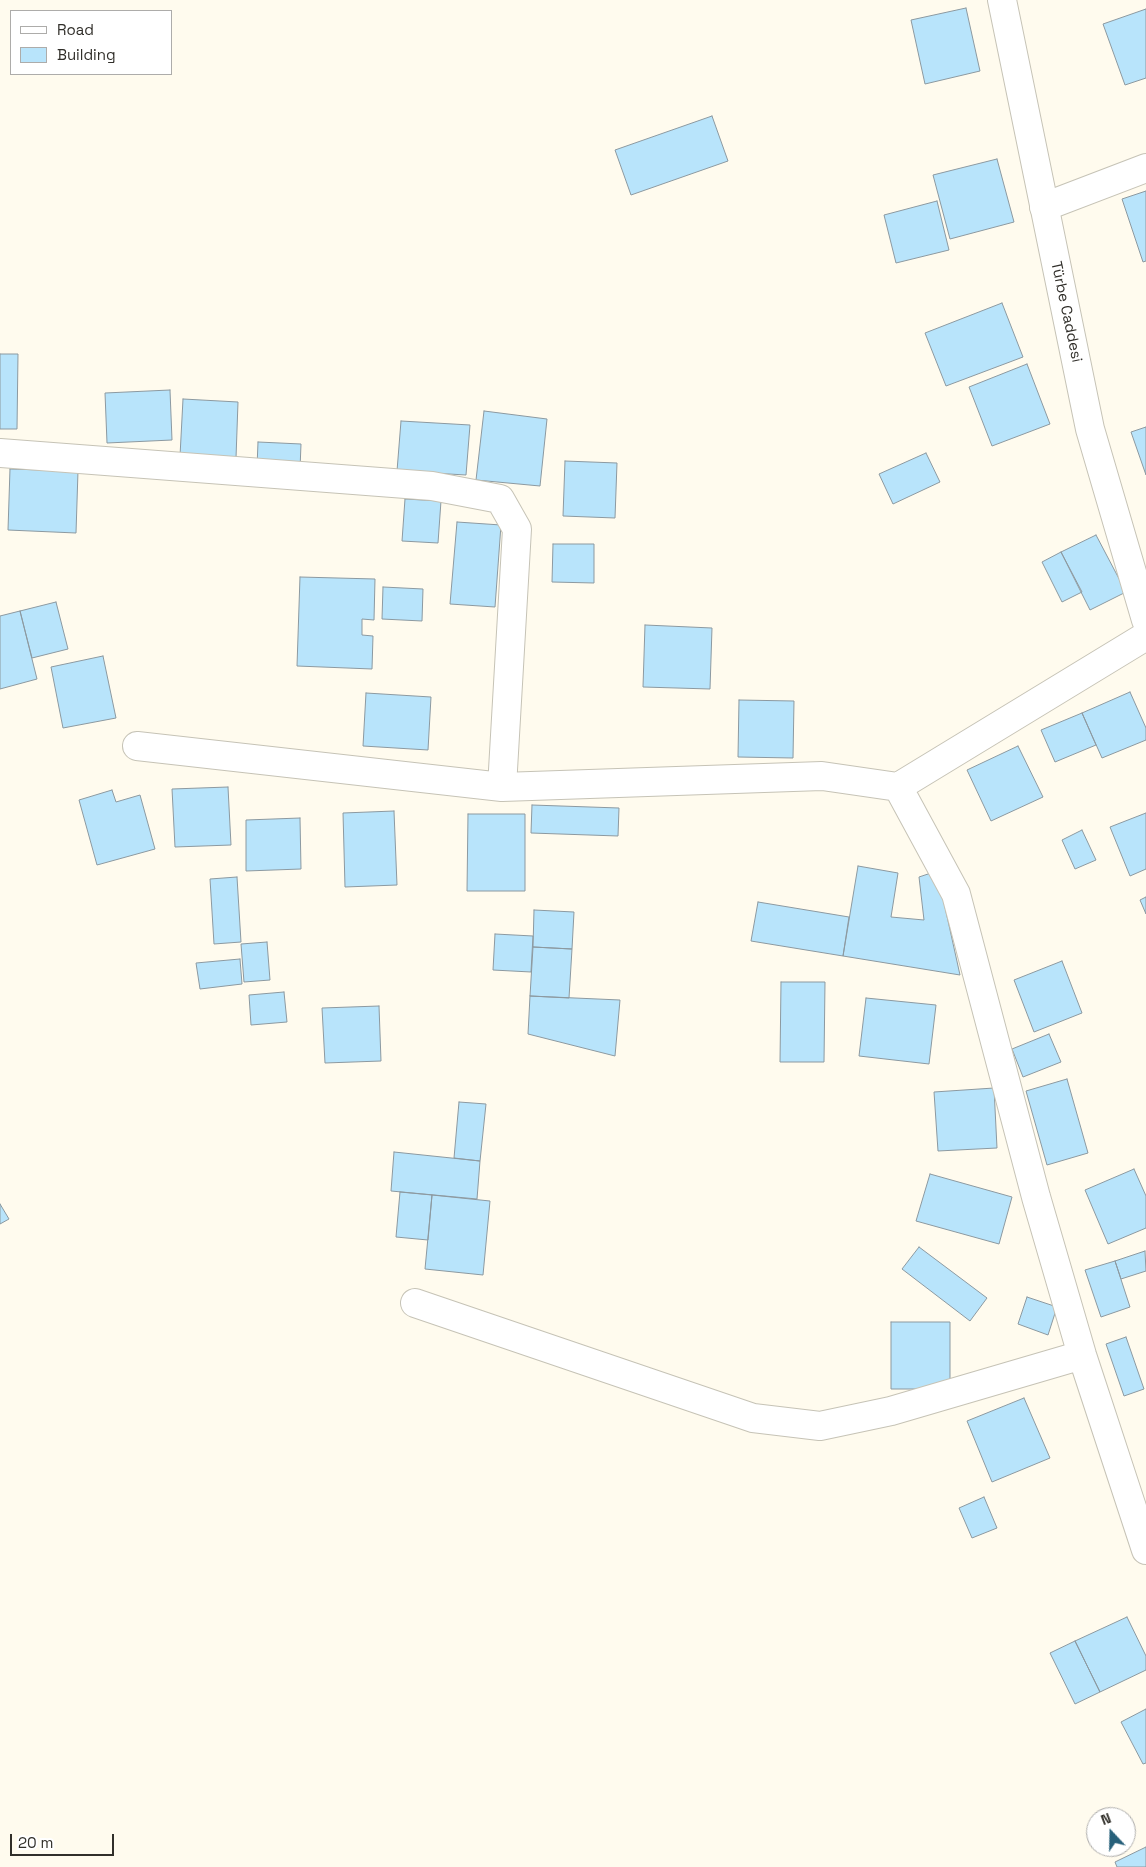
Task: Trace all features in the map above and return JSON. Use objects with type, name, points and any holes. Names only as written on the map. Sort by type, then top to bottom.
[{"type":"street","name":"Türbe Caddesi","points":[[1002,0],[1090,429],[1137,561],[1146,620]]},
{"type":"street","points":[[1044,207],[1146,168]]},
{"type":"street","points":[[0,453],[432,486],[500,498],[517,529],[502,787]]},
{"type":"street","points":[[137,746],[502,787],[822,776],[898,787],[1146,636]]},
{"type":"street","points":[[898,787],[956,894],[1036,1197],[1082,1355],[1146,1550]]},
{"type":"street","points":[[415,1303],[753,1418],[820,1426],[891,1412],[1082,1355]]},
{"type":"building","points":[[966,8],[980,71],[925,84],[911,20]]},
{"type":"building","points":[[1146,9],[1146,78],[1125,85],[1103,24]]},
{"type":"building","points":[[712,116],[728,161],[631,195],[615,150]]},
{"type":"building","points":[[997,159],[1014,222],[950,239],[933,175]]},
{"type":"building","points":[[1146,191],[1146,261],[1143,262],[1122,199]]},
{"type":"building","points":[[937,201],[949,250],[896,263],[884,215]]},
{"type":"building","points":[[1002,303],[1023,357],[946,386],[925,333]]},
{"type":"building","points":[[0,354],[18,354],[17,429],[0,429]]},
{"type":"building","points":[[1027,364],[1050,424],[992,446],[969,387]]},
{"type":"building","points":[[170,390],[172,440],[107,443],[105,393]]},
{"type":"building","points":[[183,399],[238,402],[236,458],[180,456]]},
{"type":"building","points":[[484,411],[547,419],[540,486],[476,480]]},
{"type":"building","points":[[401,421],[470,425],[466,475],[397,471]]},
{"type":"building","points":[[1146,427],[1146,475],[1131,432]]},
{"type":"building","points":[[258,442],[301,444],[300,469],[257,467]]},
{"type":"building","points":[[926,453],[940,482],[893,504],[879,474]]},
{"type":"building","points":[[565,461],[617,463],[615,518],[563,516]]},
{"type":"building","points":[[10,469],[78,471],[76,533],[8,530]]},
{"type":"building","points":[[405,499],[441,501],[438,543],[402,541]]},
{"type":"building","points":[[457,522],[501,525],[495,607],[450,604]]},
{"type":"building","points":[[1096,535],[1126,592],[1090,610],[1061,552]]},
{"type":"building","points":[[553,544],[594,544],[594,583],[552,582]]},
{"type":"building","points":[[1061,552],[1082,592],[1062,602],[1042,562]]},
{"type":"building","points":[[300,577],[375,579],[374,620],[362,619],[362,635],[373,636],[372,669],[297,666]]},
{"type":"building","points":[[383,587],[423,589],[422,621],[382,619]]},
{"type":"building","points":[[56,602],[68,649],[32,658],[20,611]]},
{"type":"building","points":[[20,611],[37,679],[0,689],[0,616]]},
{"type":"building","points":[[645,625],[712,628],[710,689],[643,687]]},
{"type":"building","points":[[103,656],[116,718],[63,728],[51,667]]},
{"type":"building","points":[[1130,692],[1146,728],[1146,740],[1102,758],[1082,713]]},
{"type":"building","points":[[366,693],[431,697],[428,750],[363,746]]},
{"type":"building","points":[[739,700],[794,701],[793,758],[738,757]]},
{"type":"building","points":[[1082,713],[1096,745],[1055,762],[1041,730]]},
{"type":"building","points":[[1018,746],[1043,797],[991,821],[967,770]]},
{"type":"building","points":[[228,787],[231,845],[175,847],[172,789]]},
{"type":"building","points":[[112,790],[116,802],[140,795],[155,849],[97,865],[79,800]]},
{"type":"building","points":[[532,805],[619,808],[618,836],[531,833]]},
{"type":"building","points":[[394,811],[397,885],[345,887],[343,813]]},
{"type":"building","points":[[1146,813],[1146,869],[1130,876],[1110,827]]},
{"type":"building","points":[[468,814],[525,814],[525,891],[467,891]]},
{"type":"building","points":[[300,818],[301,869],[246,871],[246,820]]},
{"type":"building","points":[[1082,830],[1096,860],[1075,869],[1062,840]]},
{"type":"building","points":[[858,866],[898,873],[891,917],[924,920],[919,877],[937,871],[960,975],[843,956]]},
{"type":"building","points":[[237,877],[241,942],[214,944],[210,879]]},
{"type":"building","points":[[1146,897],[1146,914],[1140,900]]},
{"type":"building","points":[[758,902],[849,917],[843,956],[751,941]]},
{"type":"building","points":[[534,910],[574,912],[572,949],[533,947]]},
{"type":"building","points":[[495,934],[533,936],[531,972],[493,970]]},
{"type":"building","points":[[267,942],[270,980],[244,982],[241,944]]},
{"type":"building","points":[[533,947],[572,949],[569,998],[530,996]]},
{"type":"building","points":[[240,959],[242,984],[200,989],[196,963]]},
{"type":"building","points":[[1062,961],[1082,1013],[1034,1032],[1014,980]]},
{"type":"building","points":[[781,982],[825,982],[824,1062],[780,1062]]},
{"type":"building","points":[[284,992],[287,1022],[251,1025],[249,995]]},
{"type":"building","points":[[530,996],[620,1000],[615,1056],[528,1034]]},
{"type":"building","points":[[866,998],[936,1005],[929,1064],[859,1056]]},
{"type":"building","points":[[379,1006],[381,1061],[325,1063],[322,1008]]},
{"type":"building","points":[[1049,1034],[1061,1062],[1023,1077],[1012,1049]]},
{"type":"building","points":[[1067,1079],[1088,1153],[1047,1165],[1026,1091]]},
{"type":"building","points":[[994,1088],[997,1148],[938,1151],[934,1092]]},
{"type":"building","points":[[459,1102],[486,1104],[480,1161],[454,1158]]},
{"type":"building","points":[[394,1152],[480,1161],[477,1199],[391,1191]]},
{"type":"building","points":[[1134,1169],[1146,1196],[1146,1228],[1108,1244],[1085,1190]]},
{"type":"building","points":[[930,1174],[1012,1197],[999,1244],[916,1221]]},
{"type":"building","points":[[400,1192],[432,1195],[428,1240],[396,1237]]},
{"type":"building","points":[[432,1195],[490,1201],[483,1275],[425,1269]]},
{"type":"building","points":[[0,1204],[9,1219],[0,1224]]},
{"type":"building","points":[[919,1247],[987,1298],[970,1321],[902,1269]]},
{"type":"building","points":[[1145,1251],[1146,1271],[1121,1279],[1115,1261]]},
{"type":"building","points":[[1115,1261],[1130,1307],[1101,1317],[1085,1270]]},
{"type":"building","points":[[1027,1297],[1057,1307],[1048,1335],[1018,1324]]},
{"type":"building","points":[[891,1322],[950,1322],[950,1389],[891,1389]]},
{"type":"building","points":[[1126,1337],[1144,1389],[1124,1396],[1106,1344]]},
{"type":"building","points":[[1024,1398],[1050,1458],[992,1482],[967,1421]]},
{"type":"building","points":[[984,1497],[997,1528],[972,1538],[959,1508]]},
{"type":"building","points":[[1127,1617],[1146,1656],[1146,1670],[1100,1692],[1075,1641]]},
{"type":"building","points":[[1075,1641],[1100,1692],[1075,1704],[1050,1653]]},
{"type":"building","points":[[1146,1709],[1146,1763],[1143,1764],[1121,1722]]},
{"type":"building","points":[[1146,1847],[1146,1867],[1117,1867],[1115,1862],[1125,1857],[1136,1857],[1136,1852]]}]
